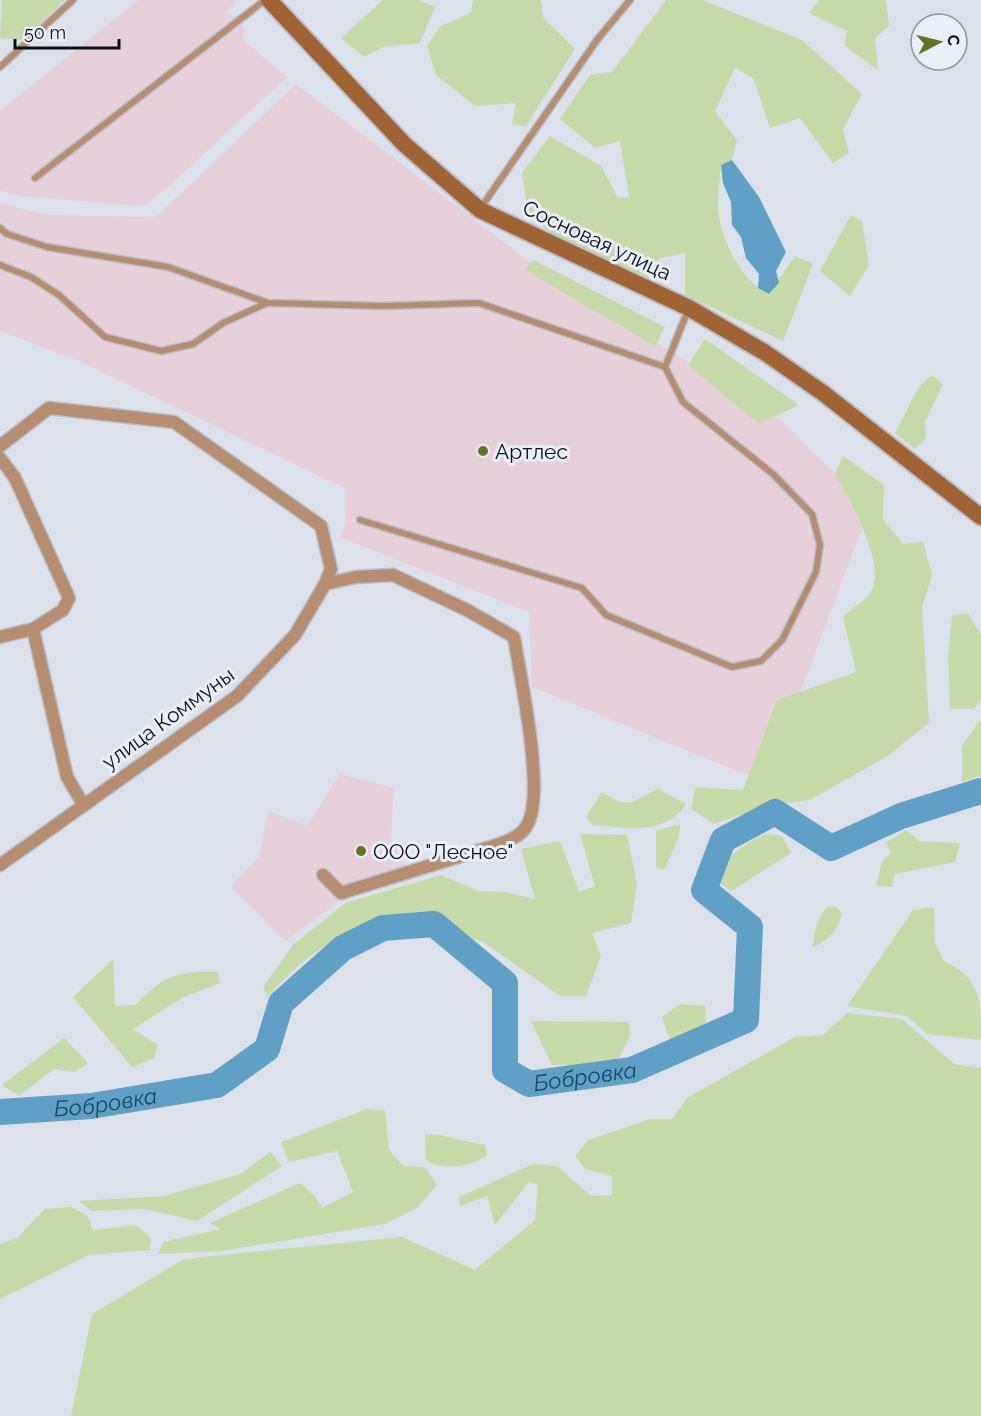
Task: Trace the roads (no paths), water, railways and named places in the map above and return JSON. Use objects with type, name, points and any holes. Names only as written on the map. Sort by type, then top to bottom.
[{"type":"street","name":"Сосновая улица","points":[[267,0],[404,144],[480,210],[689,308],[764,352],[823,393],[981,517]]},
{"type":"street","points":[[0,446],[49,408],[174,422],[321,526],[331,569],[326,584]]},
{"type":"street","points":[[0,458],[15,478],[69,598],[63,610],[33,629],[0,638]]},
{"type":"street","points":[[323,875],[341,893],[500,844],[515,838],[527,826],[535,797],[514,637],[467,610],[393,575],[356,577],[326,584]]},
{"type":"street","name":"улица Коммуны","points":[[0,865],[237,696],[295,635],[326,584]]},
{"type":"street","points":[[33,629],[67,777],[83,804]]},
{"type":"lane","points":[[0,67],[73,0]]},
{"type":"lane","points":[[34,178],[267,0]]},
{"type":"lane","points":[[480,210],[597,40],[630,0]]},
{"type":"lane","points":[[0,228],[7,234],[47,247],[168,267],[268,303],[383,306],[479,303],[665,367],[683,402],[773,474],[812,514],[820,544],[816,572],[782,640],[761,661],[732,667],[606,615],[582,588],[360,520]]},
{"type":"lane","points":[[0,266],[31,277],[59,296],[105,337],[161,351],[193,344],[223,323],[268,303]]},
{"type":"lane","points":[[665,367],[689,308]]},
{"type":"water","points":[[732,160],[759,197],[786,252],[776,271],[779,283],[769,294],[758,288],[759,274],[746,258],[741,237],[732,225],[731,202],[723,183],[721,165]]},
{"type":"waterway","name":"Бобровка","points":[[0,1112],[91,1106],[217,1085],[267,1049],[281,1003],[343,948],[383,928],[434,924],[505,983],[505,1070],[529,1084],[632,1070],[746,1020],[750,927],[704,890],[723,840],[775,812],[831,848],[901,816],[981,791]]},
{"type":"place","name":"Артлес","points":[[483,451]]},
{"type":"place","name":"ООО \"Лесное\"","points":[[361,851]]}]
